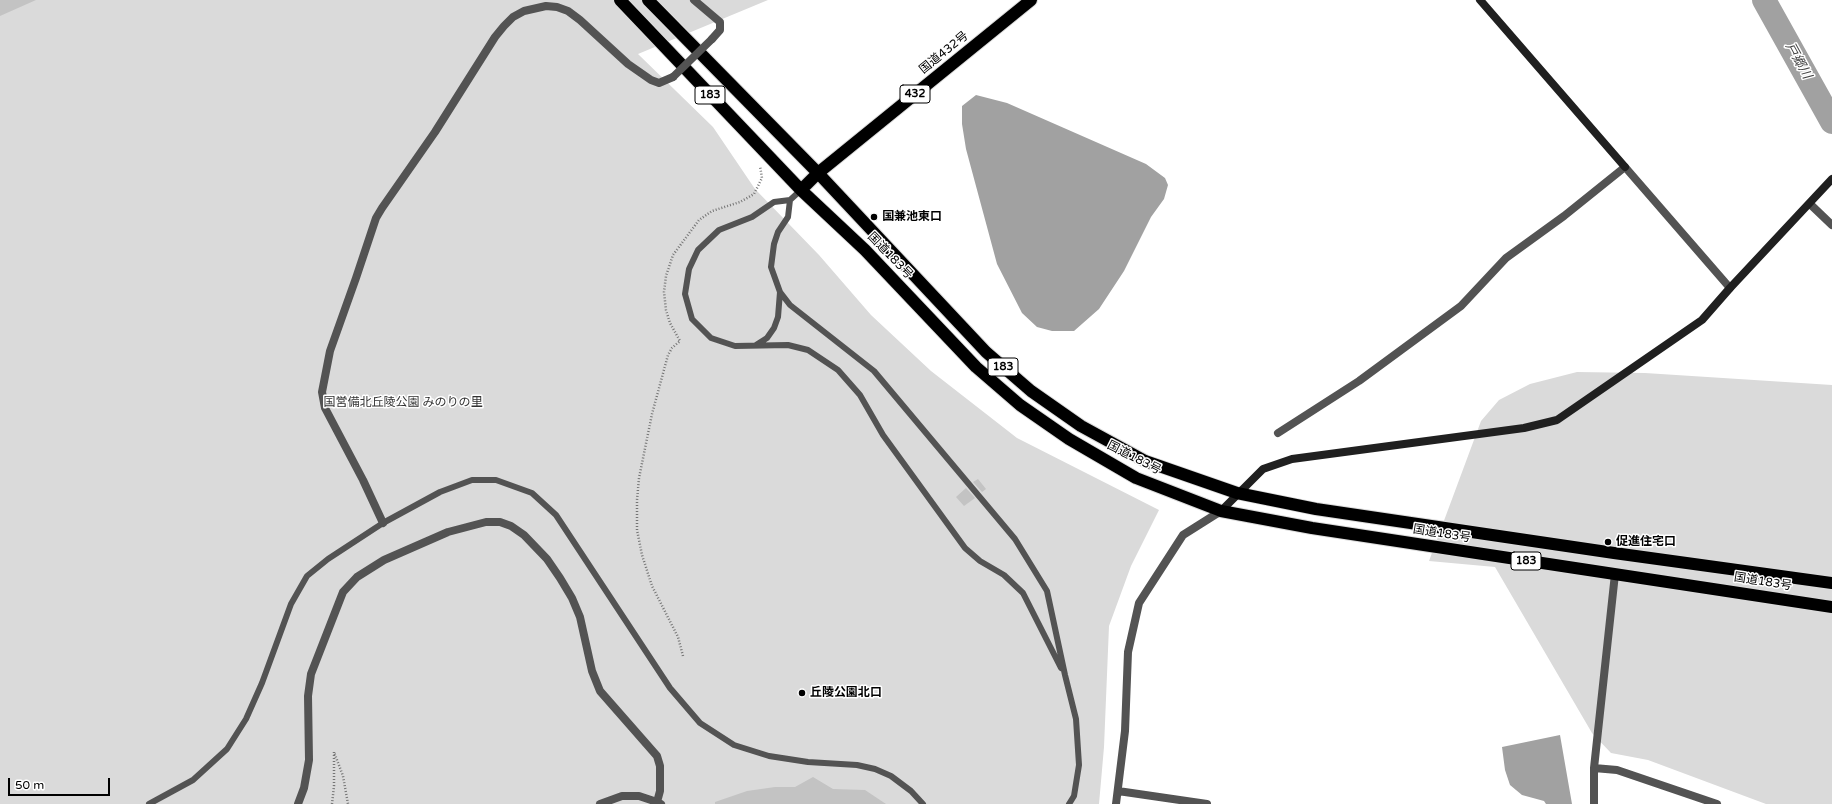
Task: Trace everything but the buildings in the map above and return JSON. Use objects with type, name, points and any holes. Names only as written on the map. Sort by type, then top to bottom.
[{"type":"highway","name":"国道183号","points":[[620,0],[801,190],[865,250],[976,367],[1020,405],[1070,439],[1136,478],[1221,511],[1312,528],[1832,607]]},
{"type":"highway","name":"国道183号","points":[[648,0],[818,173],[986,352],[1031,391],[1081,426],[1145,461],[1238,493],[1316,509],[1614,553],[1832,583]]},
{"type":"highway","name":"国道432号","points":[[801,190],[818,173],[1031,0]]},
{"type":"street","points":[[383,523],[363,480],[325,408],[322,392],[330,351],[376,218],[439,127],[495,37],[508,22],[524,11],[546,6],[557,7],[568,11],[628,64],[651,80],[659,83],[673,77],[720,30],[720,22],[694,0]]},
{"type":"street","points":[[1480,0],[1730,288]]},
{"type":"street","points":[[1278,433],[1359,381],[1461,306],[1506,258],[1564,216],[1626,167]]},
{"type":"street","points":[[1116,804],[1125,731],[1128,652],[1140,603],[1183,535],[1221,511],[1263,470],[1292,459],[1524,428],[1557,420],[1702,320],[1730,288],[1832,180]]},
{"type":"street","points":[[1810,204],[1832,225]]},
{"type":"street","points":[[298,804],[304,788],[309,760],[308,696],[311,674],[343,592],[357,577],[384,560],[448,532],[486,522],[500,522],[511,526],[524,535],[547,558],[572,598],[580,617],[592,671],[600,690],[657,756],[660,766],[659,803],[640,796],[622,796],[600,804]]},
{"type":"street","points":[[1594,804],[1594,768],[1615,574]]},
{"type":"street","points":[[1594,768],[1617,770],[1717,804]]},
{"type":"street","points":[[1118,791],[1206,804]]},
{"type":"lane","points":[[801,190],[790,200],[774,202],[752,217],[719,230],[698,250],[689,269],[685,294],[692,319],[711,338],[734,346],[788,345],[808,350],[838,370],[860,395],[883,435],[966,548],[980,561],[1004,575],[1023,593],[1065,675]]},
{"type":"lane","points":[[790,200],[788,217],[778,232],[774,244],[771,267],[780,292],[790,305],[874,371],[1015,539],[1047,591],[1076,719],[1079,765],[1074,796],[1070,804]]},
{"type":"lane","points":[[756,345],[767,338],[774,328],[778,317],[780,292]]},
{"type":"lane","points":[[149,804],[193,780],[227,748],[246,719],[262,683],[290,604],[307,576],[328,559],[383,523],[440,492],[472,480],[496,480],[532,493],[556,515],[670,688],[700,723],[734,745],[769,756],[808,762],[857,765],[875,769],[891,776],[911,791],[924,804]]},
{"type":"path","points":[[683,656],[678,637],[652,586],[642,555],[637,530],[639,478],[652,414],[668,355],[672,348],[680,341],[675,333],[666,310],[664,292],[666,276],[674,256],[699,220],[712,211],[740,202],[754,194],[762,178],[762,168],[759,164]]},
{"type":"path","points":[[332,804],[334,786],[334,752],[343,776],[348,804]]},
{"type":"green space","name":"国営備北丘陵公園 みのりの里","points":[[0,0],[768,0],[638,54],[713,127],[755,189],[819,255],[871,315],[931,371],[1017,438],[1159,510],[1131,566],[1109,626],[1104,747],[1099,804],[0,804]]},
{"type":"green space","points":[[1577,372],[1645,373],[1832,385],[1832,804],[1766,804],[1648,760],[1611,753],[1592,733],[1495,567],[1429,561],[1481,421],[1499,400],[1530,384]]},
{"type":"shaded area","points":[[976,95],[1007,103],[1146,164],[1165,178],[1168,185],[1164,199],[1151,217],[1124,271],[1099,309],[1074,331],[1052,331],[1037,327],[1022,313],[997,264],[966,149],[962,124],[962,106]]},
{"type":"shaded area","points":[[1560,735],[1572,804],[1546,804],[1544,801],[1522,795],[1510,785],[1505,770],[1502,747]]},
{"type":"waterway","name":"戸郷川","points":[[1764,0],[1832,122]]},
{"type":"place","name":"国兼池東口","points":[[874,217]]},
{"type":"place","name":"促進住宅口","points":[[1608,542]]},
{"type":"place","name":"丘陵公園北口","points":[[802,693]]}]
